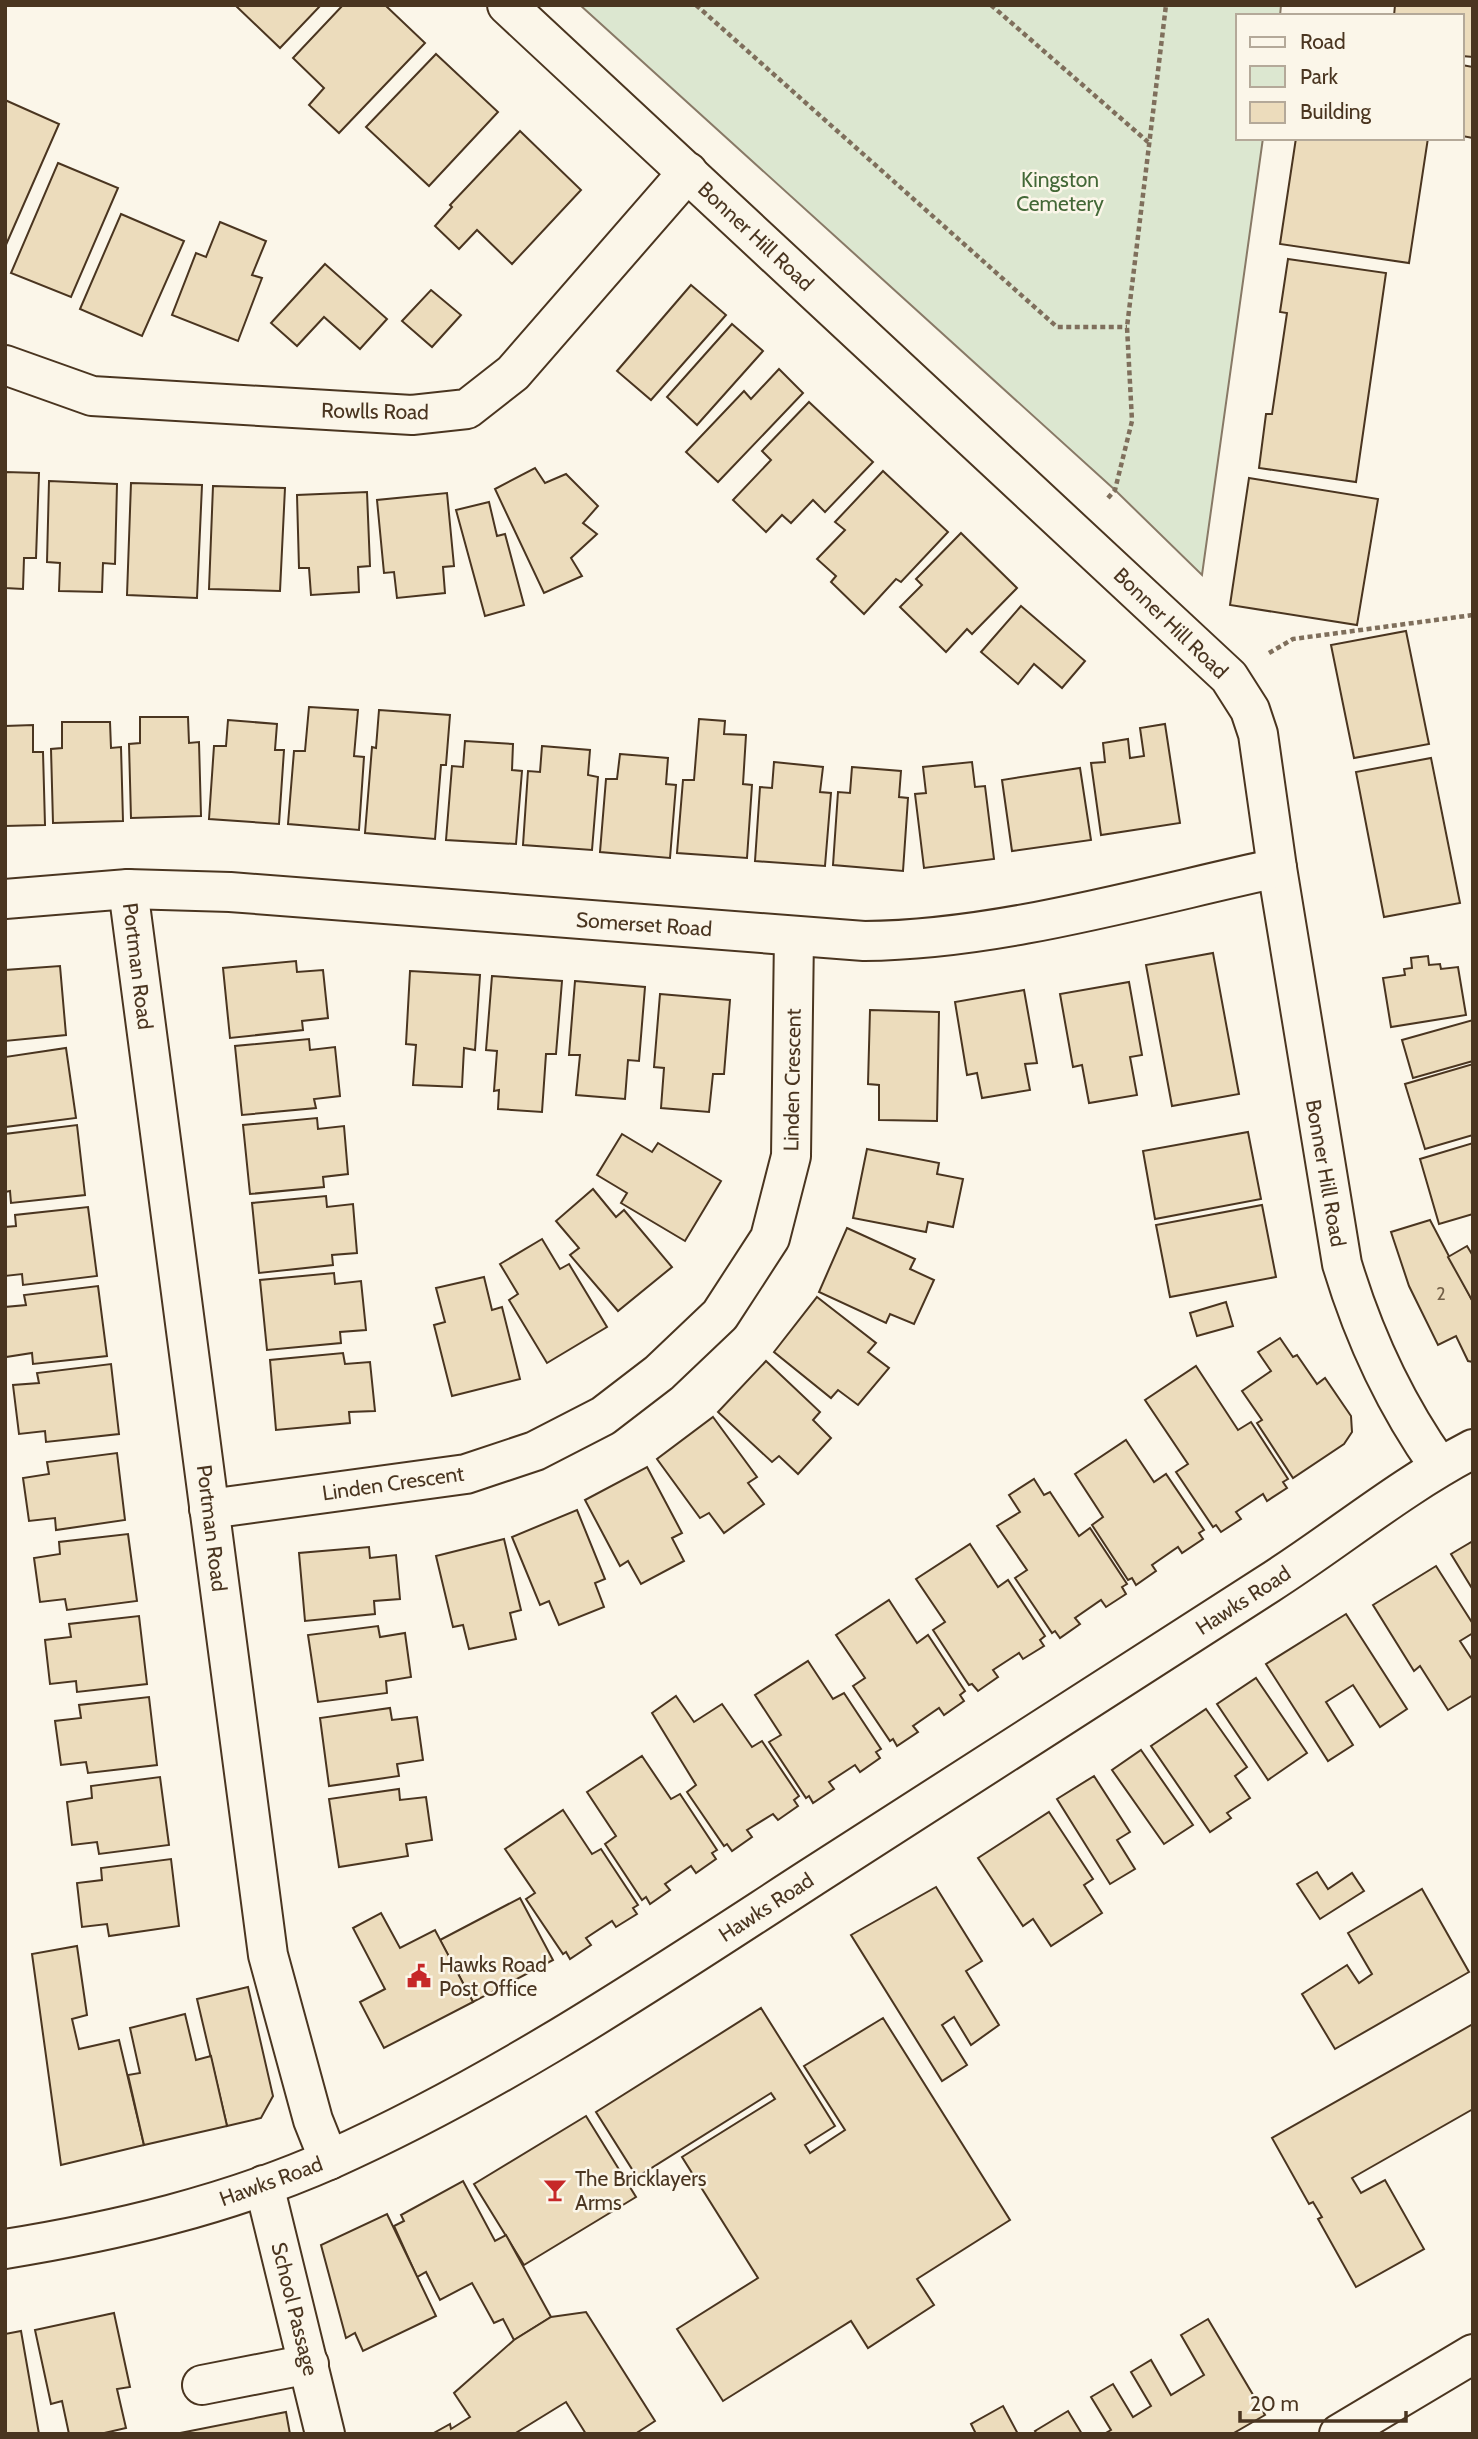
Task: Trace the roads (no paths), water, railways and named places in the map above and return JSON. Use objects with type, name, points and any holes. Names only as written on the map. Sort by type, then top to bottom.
[{"type":"street","name":"Bonner Hill Road","points":[[507,5],[1229,677],[1250,710],[1258,734],[1277,868],[1342,1264],[1361,1326],[1414,1431],[1439,1466]]},
{"type":"street","name":"Rowlls Road","points":[[5,365],[92,396],[412,415],[467,409],[513,373],[688,172]]},
{"type":"street","name":"Somerset Road","points":[[5,899],[128,889],[230,892],[864,941],[921,941],[998,928],[1277,868]]},
{"type":"street","name":"Portman Road","points":[[128,889],[268,1955],[313,2120],[329,2160]]},
{"type":"street","name":"Linden Crescent","points":[[209,1508],[466,1474],[535,1451],[603,1416],[659,1373],[720,1315],[770,1238],[792,1156],[794,936]]},
{"type":"street","name":"Hawks Road","points":[[5,2249],[171,2216],[264,2185],[329,2160],[458,2097],[603,2013],[1280,1576],[1439,1466],[1473,1449]]},
{"type":"street","name":"School Passage","points":[[264,2185],[325,2434]]},
{"type":"street","points":[[1339,2434],[1473,2354]]},
{"type":"street","points":[[202,2385],[309,2364]]},
{"type":"place","name":"Hawks Road Post Office","points":[[419,1976]]},
{"type":"place","name":"The Bricklayers Arms","points":[[555,2190]]},
{"type":"park label","name":"Kingston Cemetery","points":[[1060,191]]}]
